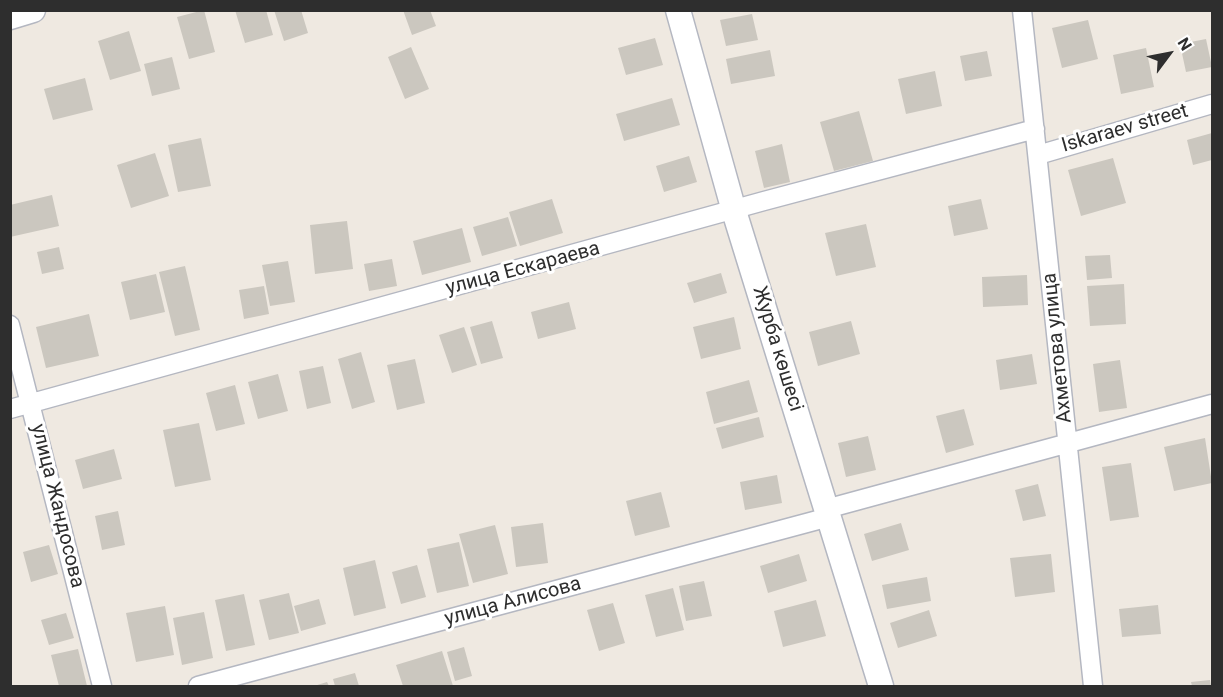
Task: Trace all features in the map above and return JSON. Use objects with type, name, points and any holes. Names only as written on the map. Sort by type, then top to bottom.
[{"type":"street","name":"Журба көшесі","points":[[678,10],[734,211],[881,687]]},
{"type":"street","name":"Ахметова улица","points":[[1022,10],[1093,687]]},
{"type":"street","name":"Iskaraev street","points":[[1038,155],[1212,104]]},
{"type":"street","name":"улица Ескараева","points":[[10,409],[764,201],[1035,129]]},
{"type":"street","name":"улица Жандосова","points":[[10,325],[102,687]]},
{"type":"street","name":"улица Алисова","points":[[198,687],[1212,405]]},
{"type":"building","points":[[204,10],[215,52],[189,59],[177,17]]},
{"type":"building","points":[[235,10],[266,10],[273,35],[245,43]]},
{"type":"building","points":[[274,10],[301,10],[308,33],[284,41]]},
{"type":"building","points":[[403,10],[430,10],[436,26],[412,35]]},
{"type":"building","points":[[752,14],[758,40],[726,46],[720,20]]},
{"type":"building","points":[[1088,20],[1098,59],[1062,68],[1052,28]]},
{"type":"building","points":[[129,31],[141,71],[110,80],[98,41]]},
{"type":"building","points":[[655,38],[663,65],[626,75],[618,48]]},
{"type":"building","points":[[1206,39],[1212,67],[1186,72],[1180,44]]},
{"type":"building","points":[[411,47],[429,89],[405,99],[388,57]]},
{"type":"building","points":[[1146,48],[1154,87],[1121,94],[1113,55]]},
{"type":"building","points":[[770,50],[775,76],[731,84],[726,59]]},
{"type":"building","points":[[987,51],[992,76],[965,81],[960,56]]},
{"type":"building","points":[[172,57],[180,89],[152,96],[144,64]]},
{"type":"building","points":[[935,71],[942,106],[906,114],[898,79]]},
{"type":"building","points":[[85,78],[93,110],[53,120],[44,89]]},
{"type":"building","points":[[672,98],[680,125],[624,141],[616,114]]},
{"type":"building","points":[[859,111],[873,161],[834,171],[820,122]]},
{"type":"building","points":[[1212,133],[1212,160],[1193,165],[1187,140]]},
{"type":"building","points":[[201,138],[211,186],[178,192],[168,145]]},
{"type":"building","points":[[782,144],[790,182],[764,188],[755,151]]},
{"type":"building","points":[[155,153],[169,196],[131,208],[117,165]]},
{"type":"building","points":[[689,156],[697,182],[664,192],[656,166]]},
{"type":"building","points":[[1113,158],[1126,203],[1081,216],[1068,170]]},
{"type":"building","points":[[52,195],[59,226],[10,237],[10,205]]},
{"type":"building","points":[[552,199],[563,233],[520,246],[509,212]]},
{"type":"building","points":[[981,199],[988,229],[954,236],[948,206]]},
{"type":"building","points":[[508,217],[517,246],[482,256],[473,227]]},
{"type":"building","points":[[347,221],[353,269],[315,274],[310,225]]},
{"type":"building","points":[[866,224],[876,267],[836,276],[825,233]]},
{"type":"building","points":[[462,228],[471,262],[422,275],[413,241]]},
{"type":"building","points":[[59,247],[64,269],[42,274],[37,252]]},
{"type":"building","points":[[1110,255],[1112,278],[1087,280],[1085,256]]},
{"type":"building","points":[[392,259],[397,286],[369,291],[364,264]]},
{"type":"building","points":[[288,261],[295,302],[270,306],[262,265]]},
{"type":"building","points":[[185,266],[200,330],[175,336],[159,272]]},
{"type":"building","points":[[721,273],[727,293],[694,303],[687,283]]},
{"type":"building","points":[[156,274],[165,312],[130,320],[121,282]]},
{"type":"building","points":[[1027,275],[1028,305],[983,307],[982,277]]},
{"type":"building","points":[[1124,284],[1126,324],[1090,326],[1087,286]]},
{"type":"building","points":[[264,286],[269,314],[244,319],[239,290]]},
{"type":"building","points":[[569,302],[576,329],[538,339],[531,312]]},
{"type":"building","points":[[89,314],[99,356],[46,368],[36,327]]},
{"type":"building","points":[[734,317],[741,349],[701,359],[693,327]]},
{"type":"building","points":[[492,321],[503,358],[481,364],[470,327]]},
{"type":"building","points":[[851,321],[860,354],[818,366],[809,332]]},
{"type":"building","points":[[464,327],[477,365],[452,373],[439,335]]},
{"type":"building","points":[[361,352],[375,402],[352,409],[338,359]]},
{"type":"building","points":[[1032,354],[1037,384],[1000,390],[996,360]]},
{"type":"building","points":[[415,359],[425,403],[397,410],[387,365]]},
{"type":"building","points":[[1120,360],[1127,408],[1099,412],[1093,364]]},
{"type":"building","points":[[323,366],[331,403],[307,409],[299,371]]},
{"type":"building","points":[[278,374],[288,411],[258,419],[248,382]]},
{"type":"building","points":[[749,380],[758,412],[714,424],[706,392]]},
{"type":"building","points":[[235,385],[245,424],[216,431],[206,393]]},
{"type":"building","points":[[964,409],[974,445],[946,453],[936,416]]},
{"type":"building","points":[[759,417],[764,437],[722,449],[716,428]]},
{"type":"building","points":[[199,423],[211,480],[175,487],[163,430]]},
{"type":"building","points":[[868,436],[876,470],[846,477],[838,443]]},
{"type":"building","points":[[1205,438],[1212,483],[1174,491],[1164,447]]},
{"type":"building","points":[[114,449],[122,479],[83,489],[75,460]]},
{"type":"building","points":[[1131,463],[1139,517],[1110,521],[1102,467]]},
{"type":"building","points":[[777,475],[782,503],[745,510],[740,482]]},
{"type":"building","points":[[1038,484],[1046,516],[1023,521],[1015,490]]},
{"type":"building","points":[[661,492],[670,527],[635,536],[626,501]]},
{"type":"building","points":[[118,511],[125,545],[102,550],[95,516]]},
{"type":"building","points":[[543,523],[548,563],[516,567],[511,527]]},
{"type":"building","points":[[901,523],[909,550],[872,561],[864,534]]},
{"type":"building","points":[[495,525],[508,574],[473,583],[459,534]]},
{"type":"building","points":[[459,542],[469,586],[437,593],[427,549]]},
{"type":"building","points":[[49,545],[58,574],[31,582],[23,552]]},
{"type":"building","points":[[799,554],[807,581],[768,593],[760,566]]},
{"type":"building","points":[[1051,554],[1055,592],[1015,597],[1010,558]]},
{"type":"building","points":[[375,560],[386,608],[354,616],[343,568]]},
{"type":"building","points":[[417,565],[426,597],[401,604],[392,572]]},
{"type":"building","points":[[927,577],[931,601],[887,609],[882,585]]},
{"type":"building","points":[[704,581],[712,616],[686,621],[679,586]]},
{"type":"building","points":[[673,588],[684,630],[656,637],[645,595]]},
{"type":"building","points":[[289,593],[299,633],[269,640],[259,600]]},
{"type":"building","points":[[244,594],[255,645],[226,651],[215,600]]},
{"type":"building","points":[[319,599],[326,624],[301,631],[294,606]]},
{"type":"building","points":[[816,600],[826,636],[783,647],[774,611]]},
{"type":"building","points":[[613,603],[625,643],[599,651],[587,610]]},
{"type":"building","points":[[1158,605],[1161,634],[1122,637],[1119,609]]},
{"type":"building","points":[[165,606],[174,655],[136,662],[126,613]]},
{"type":"building","points":[[929,610],[937,636],[898,648],[890,623]]},
{"type":"building","points":[[204,612],[213,658],[182,665],[173,618]]},
{"type":"building","points":[[66,613],[74,638],[49,645],[41,620]]},
{"type":"building","points":[[464,647],[472,676],[455,681],[447,652]]},
{"type":"building","points":[[78,649],[87,686],[59,686],[51,655]]},
{"type":"building","points":[[442,651],[453,686],[403,686],[396,665]]},
{"type":"building","points":[[355,673],[359,686],[335,686],[333,679]]},
{"type":"building","points":[[1210,680],[1211,686],[1192,686],[1191,682]]},
{"type":"building","points":[[327,682],[329,686],[314,686]]}]
